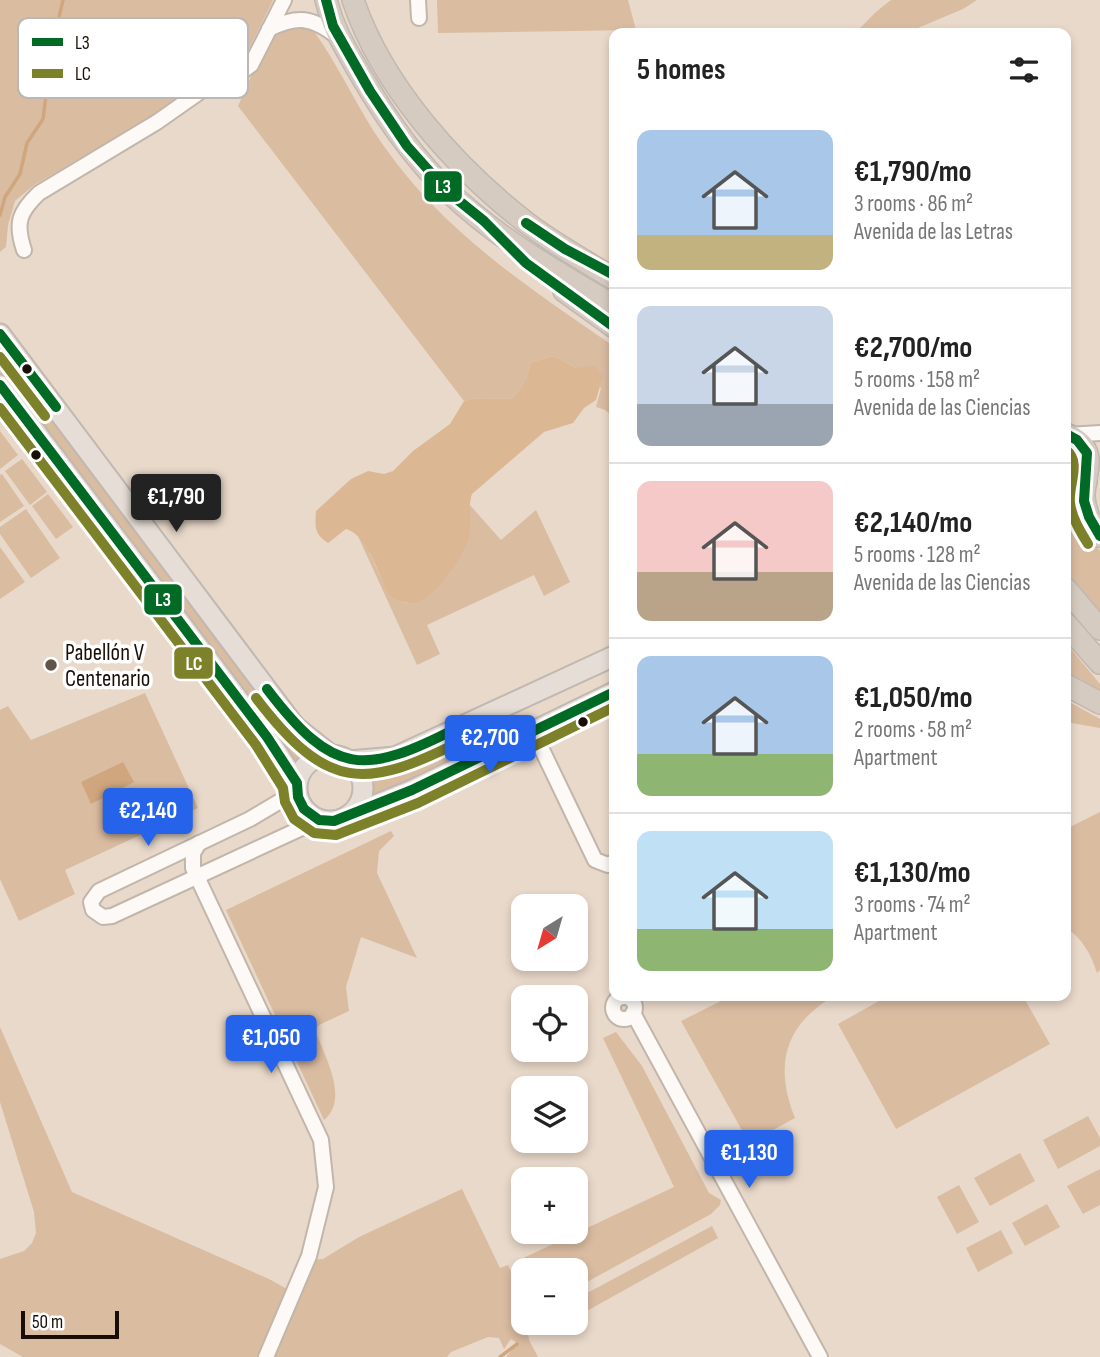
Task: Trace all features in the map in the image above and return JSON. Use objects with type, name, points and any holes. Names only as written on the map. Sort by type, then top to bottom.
[{"type":"highway","points":[[326,0],[333,26],[370,91],[407,146],[448,192],[557,272],[609,303]]},
{"type":"highway","points":[[354,0],[359,16],[385,65],[418,116],[455,158],[526,223],[609,273]]},
{"type":"highway","points":[[484,221],[526,263],[609,323]]},
{"type":"highway","points":[[1071,438],[1084,448],[1088,473],[1084,495],[1085,509],[1100,536]]},
{"type":"highway","points":[[1071,497],[1077,494],[1088,473]]},
{"type":"highway","points":[[1071,595],[1100,629]]},
{"type":"highway","points":[[1071,630],[1100,663]]},
{"type":"highway","points":[[1071,688],[1100,704]]},
{"type":"main road","points":[[0,334],[290,720],[362,777],[363,792],[359,806],[348,816]]},
{"type":"main road","points":[[0,385],[267,737],[297,787],[304,809],[319,820],[334,821],[412,790],[609,694]]},
{"type":"main road","points":[[297,787],[300,773],[317,757],[395,757],[609,658]]},
{"type":"street","points":[[248,67],[284,0]]},
{"type":"street","points":[[418,0],[419,18]]},
{"type":"street","points":[[269,29],[287,20],[300,19],[322,24],[341,40]]},
{"type":"street","points":[[24,250],[18,231],[24,208],[39,193],[158,122],[191,98]]},
{"type":"street","points":[[1071,435],[1100,433]]},
{"type":"street","points":[[1088,473],[1100,442]]},
{"type":"street","points":[[533,732],[595,860],[609,864]]},
{"type":"street","points":[[297,787],[250,819],[99,891],[92,906],[98,915],[112,916],[319,820]]},
{"type":"street","points":[[199,843],[192,860],[197,876],[321,1140],[326,1187],[309,1256],[266,1357]]},
{"type":"street","points":[[632,1007],[820,1357]]},
{"type":"shaded area","points":[[0,0],[273,0],[248,51],[248,18],[18,18],[18,98],[178,98],[34,185],[15,201],[8,225],[6,247],[0,252]]},
{"type":"shaded area","points":[[437,0],[628,0],[635,28],[609,28],[609,30],[438,33]]},
{"type":"shaded area","points":[[891,0],[977,0],[963,9],[918,28],[860,28]]},
{"type":"shaded area","points":[[285,26],[306,26],[313,30],[383,145],[432,205],[488,256],[609,343],[609,413],[596,407],[601,388],[576,368],[554,356],[531,362],[526,380],[513,398],[464,401],[238,106],[242,98],[248,98],[248,83],[252,74],[269,42]]},
{"type":"shaded area","points":[[0,347],[308,753],[294,765],[0,374]]},
{"type":"shaded area","points":[[554,356],[576,368],[594,365],[603,376],[596,400],[584,408],[573,423],[544,432],[472,494],[470,531],[466,545],[450,573],[428,596],[413,603],[390,597],[361,539],[346,529],[328,543],[320,536],[316,526],[316,511],[351,479],[368,471],[384,474],[393,471],[413,451],[450,424],[464,401],[513,398],[526,380],[531,362]]},
{"type":"shaded area","points":[[0,431],[18,455],[0,469]]},
{"type":"shaded area","points":[[22,459],[47,492],[30,505],[5,471]]},
{"type":"shaded area","points":[[2,474],[24,506],[0,522],[0,475]]},
{"type":"shaded area","points":[[48,494],[73,527],[56,539],[32,506]]},
{"type":"shaded area","points":[[469,504],[501,540],[536,510],[570,582],[544,596],[534,575],[427,625],[440,654],[417,665],[357,534],[363,539],[390,597],[406,603],[421,601],[449,574],[470,516]]},
{"type":"shaded area","points":[[26,509],[60,558],[31,578],[0,534],[0,527]]},
{"type":"shaded area","points":[[1071,521],[1086,535],[1089,534],[1100,551],[1100,612],[1071,580]]},
{"type":"shaded area","points":[[0,547],[25,582],[0,599]]},
{"type":"shaded area","points":[[1071,649],[1100,684],[1100,696],[1071,682]]},
{"type":"shaded area","points":[[145,693],[198,808],[65,870],[75,894],[19,921],[0,879],[0,710],[8,706],[31,740]]},
{"type":"shaded area","points":[[1071,703],[1100,719],[1100,728],[1071,723]]},
{"type":"shaded area","points":[[500,715],[508,734],[370,798],[371,778],[367,768]]},
{"type":"shaded area","points":[[123,762],[134,782],[91,804],[81,782]]},
{"type":"shaded area","points":[[1100,812],[1100,970],[1097,973],[1085,947],[1071,932],[1071,826]]},
{"type":"shaded area","points":[[391,831],[394,836],[379,851],[377,873],[417,958],[361,937],[346,987],[349,1011],[319,1025],[315,1030],[329,1064],[335,1089],[335,1101],[324,1120],[226,910]]},
{"type":"shaded area","points":[[721,1001],[826,1001],[804,1020],[788,1048],[785,1081],[795,1118],[749,1143],[681,1021]]},
{"type":"shaded area","points":[[879,1001],[1026,1001],[1050,1044],[896,1129],[838,1024]]},
{"type":"shaded area","points":[[0,1027],[72,1192],[269,1279],[296,1294],[311,1260],[323,1259],[359,1237],[462,1189],[500,1268],[508,1265],[511,1271],[511,1335],[528,1335],[538,1357],[506,1357],[517,1343],[511,1339],[504,1349],[499,1338],[488,1337],[451,1352],[447,1357],[23,1357],[0,1344],[0,1259],[24,1251],[32,1243],[36,1233],[34,1212],[0,1102]]},
{"type":"shaded area","points":[[616,1032],[642,1066],[709,1193],[721,1200],[711,1214],[588,1281],[588,1258],[523,1258],[553,1244],[588,1244],[588,1228],[674,1187],[603,1038]]},
{"type":"shaded area","points":[[1088,1116],[1100,1138],[1100,1146],[1058,1169],[1043,1140]]},
{"type":"shaded area","points":[[1020,1153],[1035,1181],[990,1206],[974,1178]]},
{"type":"shaded area","points":[[1100,1169],[1100,1205],[1083,1214],[1067,1186]]},
{"type":"shaded area","points":[[959,1185],[979,1222],[957,1234],[937,1197]]},
{"type":"shaded area","points":[[1047,1204],[1060,1227],[1025,1246],[1012,1223]]},
{"type":"shaded area","points":[[712,1226],[718,1238],[588,1310],[588,1293]]},
{"type":"shaded area","points":[[1001,1230],[1013,1253],[978,1272],[966,1248]]},
{"type":"waterway","points":[[59,18],[63,0]]},
{"type":"waterway","points":[[0,215],[5,197],[20,174],[27,143],[43,119],[46,98]]},
{"type":"waterway","points":[[500,1357],[517,1344]]},
{"type":"transit line","name":"L3","points":[[326,0],[333,26],[370,91],[407,146],[448,192],[484,221],[526,263],[609,323]]},
{"type":"transit line","name":"L3","points":[[526,223],[565,249],[609,272]]},
{"type":"transit line","name":"L3","points":[[0,334],[56,407]]},
{"type":"transit line","name":"LC","points":[[0,357],[45,416]]},
{"type":"transit line","name":"L3","points":[[0,385],[267,737],[297,783],[298,797],[304,809],[319,820],[334,821],[412,790],[609,694]]},
{"type":"transit line","name":"LC","points":[[0,408],[256,745],[283,788],[285,802],[294,819],[314,833],[336,835],[418,803],[609,709]]},
{"type":"transit line","name":"L3","points":[[1071,437],[1087,453],[1084,501],[1089,517],[1100,536]]},
{"type":"transit line","name":"LC","points":[[1071,455],[1074,467],[1071,489]]},
{"type":"transit line","name":"LC","points":[[1071,509],[1088,544]]},
{"type":"transit line","name":"L3","points":[[267,689],[312,739],[332,753],[352,759],[374,760],[398,754],[459,727]]},
{"type":"transit line","name":"LC","points":[[256,698],[281,729],[304,751],[327,766],[349,773],[373,773],[400,768],[465,739]]},
{"type":"place","name":"Pabellón V Centenario","points":[[51,665]]}]
